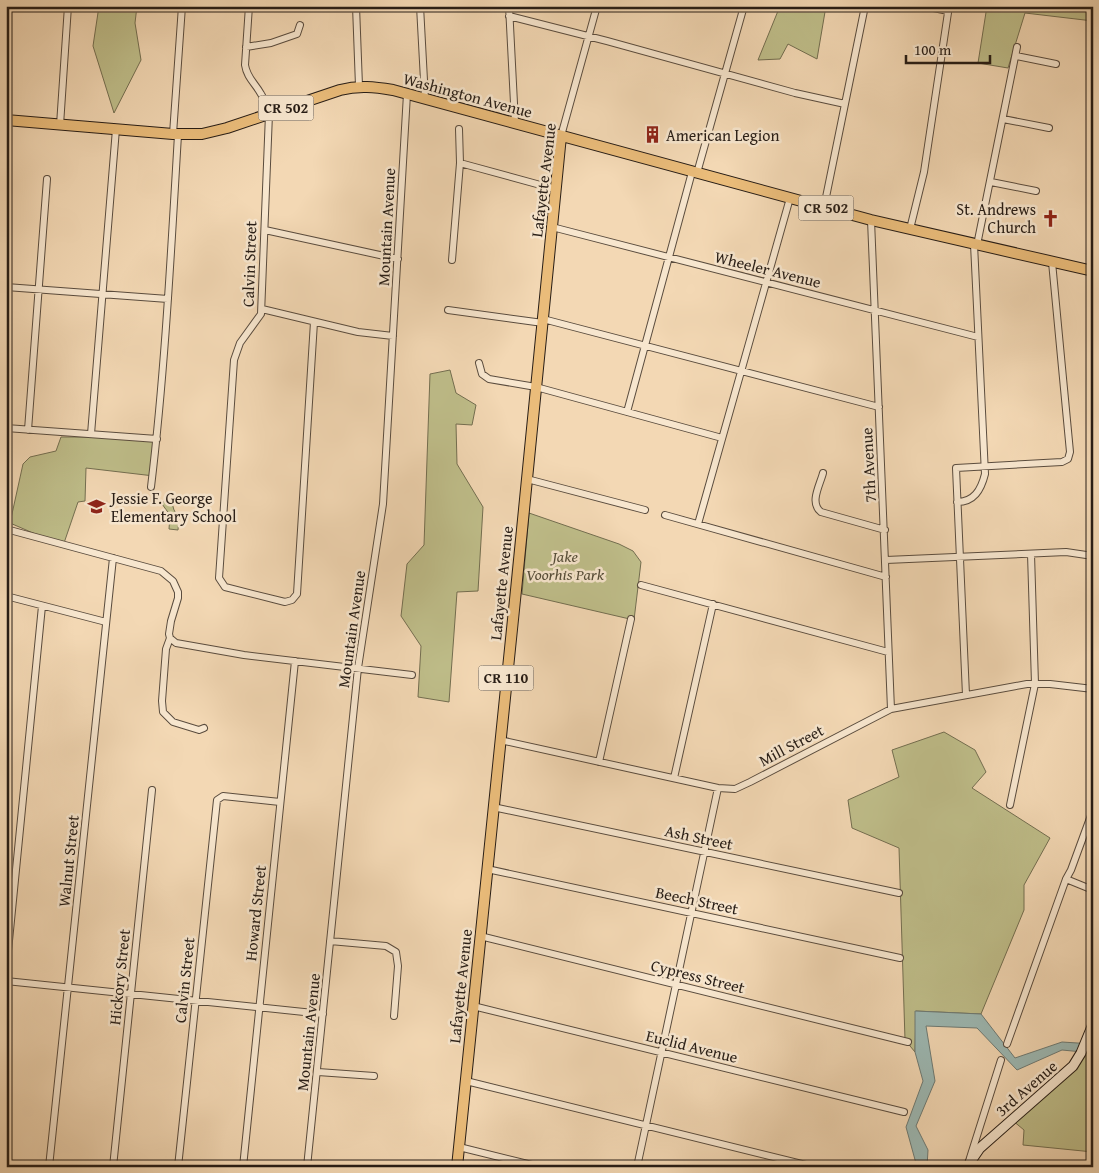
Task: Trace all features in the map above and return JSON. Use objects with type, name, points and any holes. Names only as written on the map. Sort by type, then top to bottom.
[{"type":"main road","name":"Washington Avenue","points":[[6,120],[176,134],[202,134],[216,132],[340,90],[359,86],[393,90],[871,220],[1093,271]]},
{"type":"main road","name":"Lafayette Avenue","points":[[458,1167],[560,136]]},
{"type":"main road","name":"3rd Avenue","points":[[967,1167],[980,1148],[1065,1074],[1082,1053],[1093,1024]]},
{"type":"street","points":[[39,6],[68,7],[60,125]]},
{"type":"street","points":[[151,487],[157,439],[168,299],[182,6]]},
{"type":"street","name":"Calvin Street","points":[[249,6],[246,71],[263,97],[269,114],[262,309],[261,314],[240,343],[234,360],[220,580],[225,588],[284,602],[289,602],[297,594],[314,322]]},
{"type":"street","points":[[356,6],[359,86]]},
{"type":"street","points":[[420,6],[425,99]]},
{"type":"street","points":[[509,6],[515,123]]},
{"type":"street","name":"Lafayette Avenue","points":[[560,136],[597,6]]},
{"type":"street","points":[[626,412],[669,257],[744,6]]},
{"type":"street","points":[[824,207],[865,6]]},
{"type":"street","points":[[910,229],[924,172],[948,9],[924,6]]},
{"type":"street","points":[[509,16],[795,93],[845,104]]},
{"type":"street","points":[[246,47],[271,43],[297,34],[300,24]]},
{"type":"street","points":[[957,502],[967,501],[977,494],[983,483],[985,467],[975,244],[991,182],[1017,47]]},
{"type":"street","points":[[1016,56],[1056,64]]},
{"type":"street","name":"Mountain Avenue","points":[[307,1167],[358,668],[381,524],[407,94]]},
{"type":"street","points":[[1003,119],[1049,128]]},
{"type":"street","points":[[92,434],[116,129]]},
{"type":"street","points":[[452,260],[460,163],[459,129]]},
{"type":"street","points":[[460,163],[556,189]]},
{"type":"street","points":[[28,430],[48,179]]},
{"type":"street","points":[[991,182],[1036,190]]},
{"type":"street","points":[[698,524],[790,198]]},
{"type":"street","name":"7th Avenue","points":[[871,220],[891,709]]},
{"type":"street","name":"Wheeler Avenue","points":[[552,227],[978,337]]},
{"type":"street","points":[[265,230],[398,259]]},
{"type":"street","points":[[966,695],[956,468],[1062,462],[1068,459],[1070,452],[1052,262]]},
{"type":"street","points":[[6,287],[168,299]]},
{"type":"street","points":[[262,309],[358,332],[393,336]]},
{"type":"street","points":[[448,310],[543,321],[879,407]]},
{"type":"street","points":[[479,363],[482,374],[489,379],[536,387],[722,438]]},
{"type":"street","points":[[6,428],[157,439]]},
{"type":"street","points":[[823,473],[814,501],[816,508],[821,512],[885,530]]},
{"type":"street","points":[[527,479],[645,510]]},
{"type":"street","points":[[665,515],[886,577]]},
{"type":"street","points":[[6,529],[164,572],[173,580],[178,596],[166,649],[162,701],[163,712],[173,722],[199,730],[204,728]]},
{"type":"street","points":[[886,560],[1066,552],[1093,556]]},
{"type":"street","points":[[1010,805],[1035,684],[1031,554]]},
{"type":"street","name":"Walnut Street","points":[[49,1167],[113,558]]},
{"type":"street","points":[[641,585],[888,652]]},
{"type":"street","points":[[6,596],[106,622]]},
{"type":"street","points":[[674,778],[713,604]]},
{"type":"street","points":[[6,971],[42,606]]},
{"type":"street","points":[[600,762],[631,619]]},
{"type":"street","points":[[170,638],[176,643],[244,655],[412,675]]},
{"type":"street","name":"Howard Street","points":[[244,1167],[295,661]]},
{"type":"street","name":"Mill Street","points":[[500,740],[718,788],[740,787],[891,709],[1035,684],[1093,689]]},
{"type":"street","points":[[637,1167],[718,788]]},
{"type":"street","name":"Hickory Street","points":[[113,1167],[152,790]]},
{"type":"street","name":"Calvin Street","points":[[178,1167],[217,800],[220,797],[280,802]]},
{"type":"street","name":"Ash Street","points":[[493,807],[898,894]]},
{"type":"street","points":[[1008,1044],[1066,879],[1093,810]]},
{"type":"street","name":"Beech Street","points":[[487,869],[900,958]]},
{"type":"street","points":[[1066,879],[1093,890]]},
{"type":"street","name":"Cypress Street","points":[[480,936],[908,1042]]},
{"type":"street","points":[[330,941],[386,946],[396,952],[398,966],[394,1016]]},
{"type":"street","points":[[6,981],[323,1014]]},
{"type":"street","name":"Euclid Avenue","points":[[474,1006],[904,1112]]},
{"type":"street","points":[[967,1167],[1001,1060]]},
{"type":"street","points":[[318,1072],[374,1076]]},
{"type":"street","points":[[466,1081],[814,1167]]},
{"type":"street","points":[[460,1147],[540,1167]]},
{"type":"green space","points":[[99,6],[137,6],[135,23],[141,60],[114,113],[93,46]]},
{"type":"green space","points":[[780,6],[826,6],[817,59],[788,44],[780,59],[758,60]]},
{"type":"green space","points":[[987,6],[1093,6],[1093,21],[1025,13],[1008,68],[978,63]]},
{"type":"green space","points":[[450,370],[456,393],[476,405],[472,425],[456,424],[457,464],[483,507],[478,591],[457,592],[449,702],[418,697],[421,646],[401,616],[407,564],[424,545],[430,374]]},
{"type":"green space","points":[[61,437],[120,437],[155,440],[154,476],[86,468],[85,501],[78,502],[63,546],[10,523],[23,464],[30,457],[56,451]]},
{"type":"green space","points":[[165,500],[172,503],[179,518],[178,530],[169,529],[170,515],[162,504]]},
{"type":"green space","name":"Jake Voorhis Park","points":[[529,513],[619,544],[633,551],[641,562],[634,620],[522,594]]},
{"type":"green space","points":[[944,732],[975,750],[986,772],[972,788],[1050,838],[1024,885],[1024,910],[981,1014],[916,1011],[915,1052],[905,1040],[899,848],[852,828],[848,800],[899,777],[892,750]]},
{"type":"green space","points":[[1081,1053],[1093,1053],[1093,1152],[1023,1145],[1024,1130],[1012,1120]]},
{"type":"water","points":[[915,1011],[981,1014],[1015,1058],[1062,1042],[1093,1044],[1093,1053],[1062,1050],[1017,1070],[977,1028],[926,1026],[935,1081],[916,1126],[928,1150],[927,1167],[917,1167],[906,1127],[923,1081],[915,1052]]},
{"type":"place","name":"American Legion","points":[[652,135]]},
{"type":"place","name":"St. Andrews Church","points":[[1050,218]]},
{"type":"place","name":"Jessie F. George Elementary School","points":[[97,507]]}]
